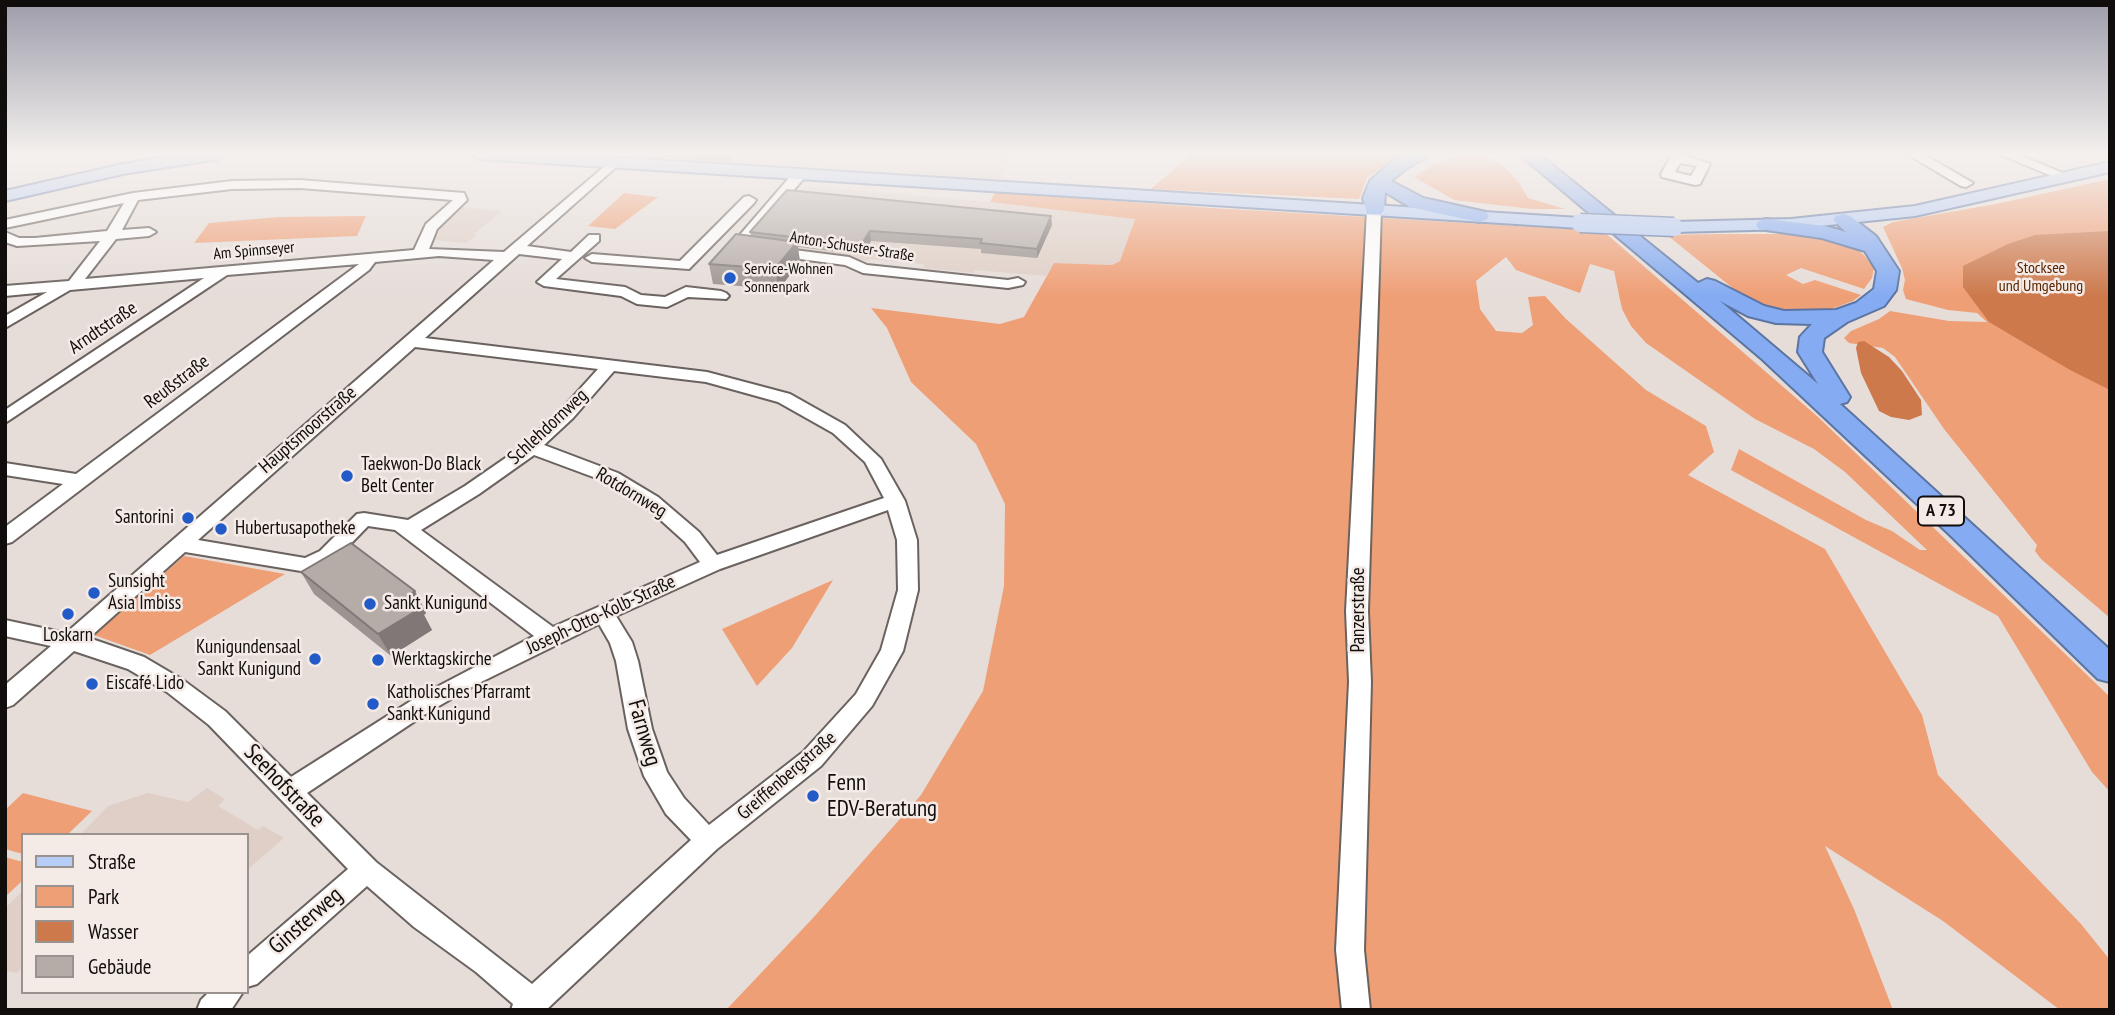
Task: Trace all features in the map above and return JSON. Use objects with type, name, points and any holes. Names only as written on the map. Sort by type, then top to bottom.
[{"type":"highway","points":[[1383,210],[1384,201]]},
{"type":"highway","points":[[1413,201],[1479,216]]},
{"type":"highway","name":"A 73","points":[[1589,201],[1770,354],[2110,670]]},
{"type":"highway","name":"A 73","points":[[1595,201],[1707,286],[1838,397],[2110,646]]},
{"type":"highway","points":[[1871,246],[1868,226],[1876,216]]},
{"type":"highway","points":[[1836,220],[1871,246],[1888,271],[1885,290],[1876,301],[1839,317],[1816,331],[1812,337],[1810,352],[1838,397]]},
{"type":"highway","points":[[1766,225],[1825,232],[1871,246]]},
{"type":"highway","points":[[1707,286],[1769,315],[1802,320],[1839,317]]},
{"type":"main road","points":[[1243,201],[1674,227],[1836,220],[1969,201]]},
{"type":"street","points":[[5,225],[113,201]]},
{"type":"street","points":[[5,323],[70,285],[112,236],[131,201]]},
{"type":"street","points":[[420,253],[436,220],[452,201]]},
{"type":"street","name":"Hauptsmoorstraße","points":[[5,699],[568,201]]},
{"type":"street","name":"Am Spinnseyer","points":[[5,291],[420,253],[509,252],[684,266],[748,201]]},
{"type":"street","name":"Anton-Schuster-Straße","points":[[776,201],[737,247],[849,261],[863,269],[1007,284],[1018,282]]},
{"type":"street","name":"Panzerstraße","points":[[1356,1010],[1350,950],[1360,682],[1357,611],[1383,210]]},
{"type":"street","points":[[5,236],[10,241],[26,242],[149,232]]},
{"type":"street","points":[[594,238],[579,257],[544,282],[625,292],[637,299],[667,302],[687,292],[721,296]]},
{"type":"street","name":"Reußstraße","points":[[5,537],[364,267],[371,258]]},
{"type":"street","name":"Arndtstraße","points":[[5,418],[223,271]]},
{"type":"street","name":"Greiffenbergstraße","points":[[409,341],[611,364],[729,381],[785,398],[839,429],[872,458],[904,524],[909,552],[908,590],[898,630],[881,674],[864,701],[812,759],[708,841],[528,1006]]},
{"type":"street","name":"Schlehdornweg","points":[[409,528],[489,479],[531,447],[568,414],[611,364]]},
{"type":"street","name":"Rotdornweg","points":[[531,447],[611,477],[651,501],[692,537],[713,564]]},
{"type":"street","points":[[5,469],[79,481]]},
{"type":"street","name":"Joseph-Otto-Kolb-Straße","points":[[290,791],[422,705],[471,677],[603,612],[713,564],[895,501]]},
{"type":"street","points":[[179,544],[307,565],[327,556],[365,519],[400,524],[409,528],[551,637]]},
{"type":"street","name":"Farnweg","points":[[603,612],[621,642],[640,729],[656,776],[675,806],[708,841]]},
{"type":"street","name":"Seehofstraße","points":[[5,628],[73,641],[136,663],[175,686],[217,718],[367,870],[424,918],[486,964],[528,1006]]},
{"type":"street","name":"Ginsterweg","points":[[248,973],[337,893],[367,870]]},
{"type":"street","points":[[211,1010],[227,994]]},
{"type":"shaded area","points":[[781,201],[983,201],[1135,218],[1120,261],[1112,265],[1054,263],[1046,276],[923,268],[924,264],[870,259],[868,261],[741,245]]},
{"type":"shaded area","points":[[461,207],[502,211],[466,243],[434,240],[445,221]]},
{"type":"shaded area","points":[[207,788],[225,799],[218,806],[258,830],[263,826],[284,838],[248,869],[248,833],[82,833],[108,806],[148,793],[188,802]]},
{"type":"shaded area","points":[[21,893],[21,968],[17,973],[5,971],[5,908]]},
{"type":"green space","points":[[615,201],[652,201],[615,229],[588,226]]},
{"type":"green space","points":[[1122,201],[1603,231],[1818,417],[2110,697],[2110,792],[2092,772],[1998,616],[1731,470],[1739,449],[1866,520],[1892,531],[1920,550],[1927,550],[1845,472],[1814,449],[1755,419],[1646,343],[1631,326],[1622,309],[1614,271],[1590,264],[1580,293],[1516,270],[1506,257],[1476,281],[1480,309],[1496,331],[1522,333],[1533,325],[1528,297],[1545,296],[1566,319],[1646,390],[1706,426],[1714,452],[1688,475],[1825,549],[1922,715],[1938,775],[2081,924],[2110,960],[2110,1010],[2060,1010],[1943,921],[1825,846],[1854,909],[1893,1010],[726,1010],[813,918],[921,795],[983,691],[1004,586],[1005,504],[976,444],[911,382],[887,328],[871,308],[1000,324],[1024,317],[1054,263],[1112,265],[1120,261],[1135,219],[990,202]]},
{"type":"green space","points":[[1466,201],[1539,201],[1565,209],[1532,209]]},
{"type":"green space","points":[[2008,201],[2110,201],[2110,618],[2041,559],[2035,551],[2037,545],[1944,429],[1895,357],[1883,348],[1849,343],[1844,338],[1851,331],[1890,311],[1949,321],[1987,322],[1977,313],[1948,310],[1906,299],[1902,268],[1883,227],[1893,222]]},
{"type":"green space","points":[[366,216],[357,236],[194,243],[209,223],[279,217]]},
{"type":"green space","points":[[1811,234],[1850,244],[1874,267],[1872,278],[1864,289],[1801,268],[1786,275],[1803,284],[1815,280],[1861,295],[1853,301],[1823,312],[1783,312],[1760,306],[1740,294],[1667,235]]},
{"type":"green space","points":[[184,556],[285,574],[150,655],[94,635]]},
{"type":"green space","points":[[833,580],[792,648],[757,686],[722,629]]},
{"type":"green space","points":[[23,793],[92,811],[69,833],[21,833],[21,853],[5,849],[5,810]]},
{"type":"green space","points":[[5,857],[21,861],[21,882],[5,897]]},
{"type":"water","name":"Stocksee und Umgebung","points":[[2110,231],[2110,390],[2070,370],[1989,322],[1963,287],[1963,266],[2008,244],[2035,235]]},
{"type":"water","points":[[1864,341],[1889,357],[1902,371],[1921,400],[1922,415],[1909,420],[1891,417],[1879,411],[1861,373],[1856,348],[1858,342]]},
{"type":"building","points":[[777,201],[902,201],[1051,216],[1037,249],[980,243],[982,239],[870,231],[861,245],[750,232]]},
{"type":"building","points":[[736,234],[797,242],[775,269],[709,264]]},
{"type":"building","name":"Sankt Kunigund","points":[[351,543],[415,591],[406,597],[421,608],[378,634],[301,572]]},
{"type":"place","name":"Service-Wohnen Sonnenpark","points":[[730,278]]},
{"type":"place","name":"Taekwon-Do Black Belt Center","points":[[347,476]]},
{"type":"place","name":"Santorini","points":[[188,518]]},
{"type":"place","name":"Hubertusapotheke","points":[[221,529]]},
{"type":"place","name":"Sunsight Asia Imbiss","points":[[94,593]]},
{"type":"place","name":"Sankt Kunigund","points":[[370,604]]},
{"type":"place","name":"Loskarn","points":[[68,614]]},
{"type":"place","name":"Kunigundensaal Sankt Kunigund","points":[[315,659]]},
{"type":"place","name":"Werktagskirche","points":[[378,660]]},
{"type":"place","name":"Eiscafé Lido","points":[[92,684]]},
{"type":"place","name":"Katholisches Pfarramt Sankt Kunigund","points":[[373,704]]},
{"type":"place","name":"Fenn EDV-Beratung","points":[[813,796]]}]
